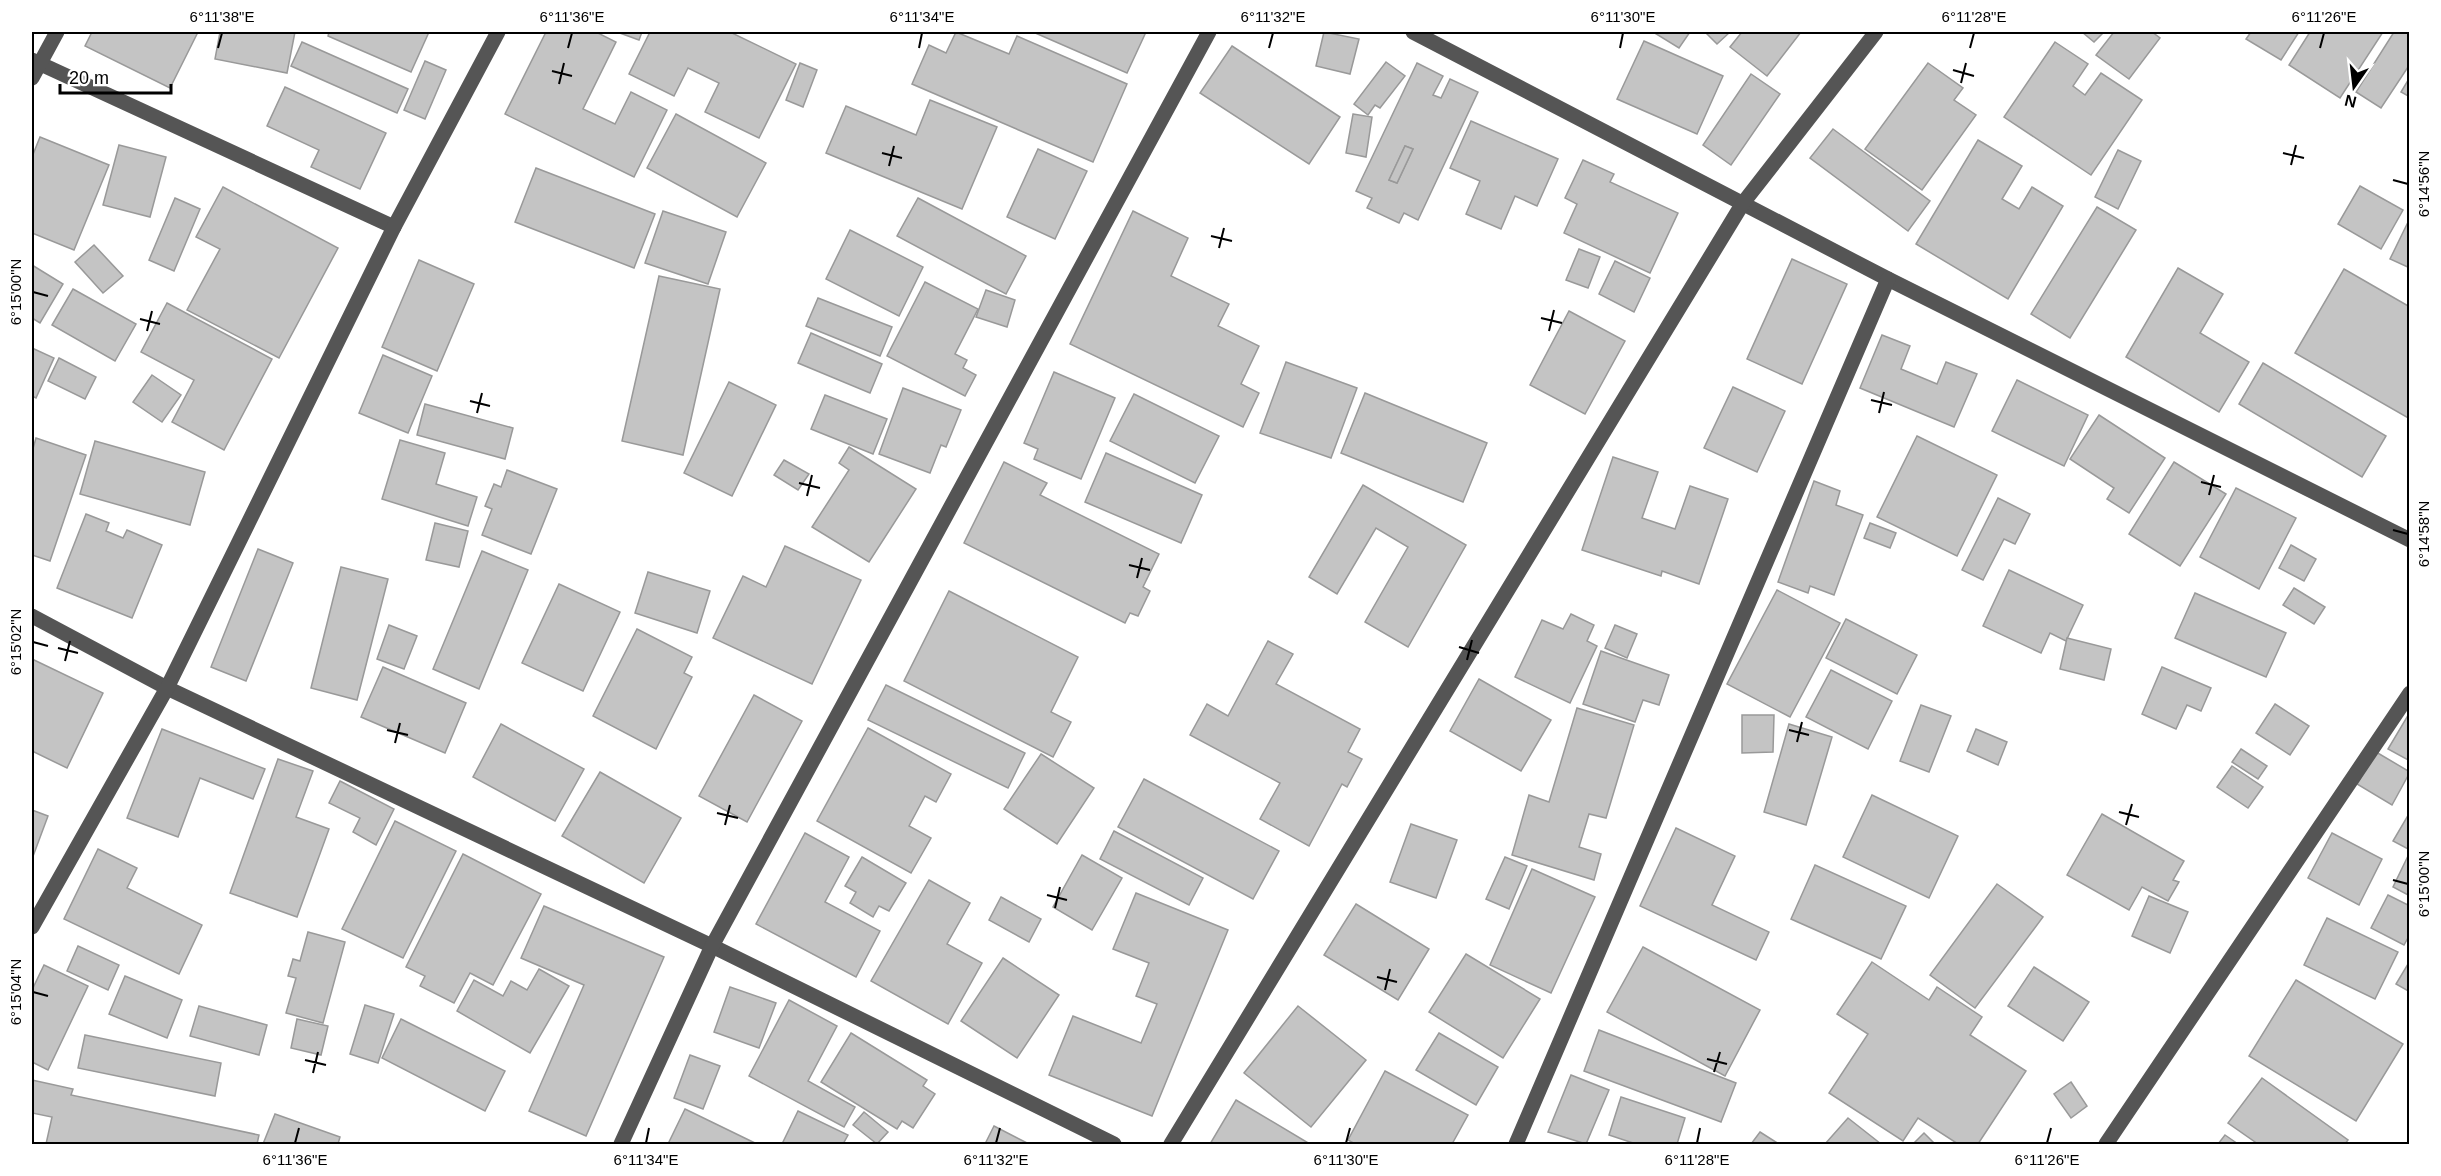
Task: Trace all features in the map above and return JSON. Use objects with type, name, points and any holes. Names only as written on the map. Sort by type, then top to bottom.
[{"type":"street","points":[[57,32],[34,67],[394,227]]},
{"type":"street","points":[[32,927],[167,688],[394,227],[498,32]]},
{"type":"street","points":[[621,1144],[712,946],[1209,32]]},
{"type":"street","points":[[1413,32],[1888,279],[2409,540]]},
{"type":"street","points":[[1171,1144],[1743,203],[1876,32]]},
{"type":"street","points":[[1516,1144],[1888,279]]},
{"type":"street","points":[[32,616],[167,688],[712,946],[1114,1144]]},
{"type":"street","points":[[2106,1144],[2409,693]]},
{"type":"building","points":[[92,32],[198,32],[170,88],[85,46]]},
{"type":"building","points":[[220,32],[295,32],[287,73],[215,59]]},
{"type":"building","points":[[329,32],[429,32],[411,72],[328,36]]},
{"type":"building","points":[[546,32],[596,32],[616,42],[583,109],[615,124],[631,92],[667,110],[634,177],[505,114]]},
{"type":"building","points":[[617,32],[642,32],[639,40]]},
{"type":"building","points":[[650,32],[730,32],[796,64],[759,138],[705,112],[719,83],[688,68],[674,96],[629,74]]},
{"type":"building","points":[[956,32],[1009,54],[1017,36],[1127,84],[1093,162],[912,84],[929,45],[946,53]]},
{"type":"building","points":[[1033,32],[1146,32],[1127,73]]},
{"type":"building","points":[[1324,32],[1359,39],[1350,74],[1316,66]]},
{"type":"building","points":[[1653,32],[1690,32],[1679,48]]},
{"type":"building","points":[[1705,32],[1730,32],[1717,44]]},
{"type":"building","points":[[1742,32],[1801,32],[1767,76],[1730,47]]},
{"type":"building","points":[[2082,32],[2104,32],[2094,42]]},
{"type":"building","points":[[2114,32],[2152,32],[2160,38],[2129,79],[2096,55]]},
{"type":"building","points":[[2251,32],[2299,32],[2281,60],[2246,39]]},
{"type":"building","points":[[2310,32],[2383,32],[2340,98],[2289,65]]},
{"type":"building","points":[[2394,32],[2410,32],[2410,64],[2381,108],[2356,92]]},
{"type":"building","points":[[1644,41],[1723,76],[1697,134],[1617,99]]},
{"type":"building","points":[[302,42],[408,89],[397,113],[291,66]]},
{"type":"building","points":[[2055,42],[2088,64],[2073,86],[2085,95],[2101,73],[2142,100],[2091,175],[2004,117]]},
{"type":"building","points":[[1232,46],[1340,117],[1309,164],[1200,93]]},
{"type":"building","points":[[425,61],[446,70],[425,119],[404,110]]},
{"type":"building","points":[[1386,62],[1405,76],[1380,108],[1375,105],[1368,115],[1354,104]]},
{"type":"building","points":[[800,63],[817,70],[803,107],[786,100]]},
{"type":"building","points":[[1417,63],[1443,76],[1433,95],[1441,98],[1450,79],[1478,92],[1418,220],[1404,213],[1399,223],[1367,208],[1372,198],[1356,191]],"holes":[[[1405,146],[1413,149],[1397,183],[1389,180]]]},
{"type":"building","points":[[1928,63],[1963,88],[1954,100],[1976,115],[1922,190],[1865,149]]},
{"type":"building","points":[[1751,74],[1780,94],[1731,165],[1703,145]]},
{"type":"building","points":[[2410,77],[2410,97],[2401,92]]},
{"type":"building","points":[[285,87],[386,133],[360,189],[311,167],[319,150],[267,126]]},
{"type":"building","points":[[930,100],[997,127],[962,209],[826,153],[846,106],[916,135]]},
{"type":"building","points":[[676,114],[766,163],[737,217],[647,168]]},
{"type":"building","points":[[1353,114],[1372,117],[1366,157],[1346,153]]},
{"type":"building","points":[[1471,121],[1558,159],[1537,206],[1515,196],[1501,229],[1466,214],[1480,181],[1450,168]]},
{"type":"building","points":[[1833,129],[1930,201],[1908,231],[1810,158]]},
{"type":"building","points":[[40,137],[109,165],[74,250],[32,233],[32,157]]},
{"type":"building","points":[[1978,140],[2022,166],[2002,199],[2019,209],[2032,187],[2063,206],[2008,299],[1916,244]]},
{"type":"building","points":[[119,145],[166,157],[150,217],[103,205]]},
{"type":"building","points":[[1405,146],[1413,149],[1397,183],[1389,180]]},
{"type":"building","points":[[1038,149],[1087,171],[1055,239],[1007,217]]},
{"type":"building","points":[[2118,150],[2141,161],[2118,209],[2095,197]]},
{"type":"building","points":[[1583,160],[1614,174],[1610,182],[1678,213],[1650,273],[1564,233],[1577,204],[1565,198]]},
{"type":"building","points":[[536,168],[655,214],[634,268],[515,222]]},
{"type":"building","points":[[2360,186],[2403,210],[2381,249],[2338,224]]},
{"type":"building","points":[[223,187],[338,248],[279,358],[187,310],[220,249],[196,237]]},
{"type":"building","points":[[175,198],[200,209],[174,271],[149,260]]},
{"type":"building","points":[[918,198],[1026,256],[1006,294],[897,236]]},
{"type":"building","points":[[2097,207],[2136,230],[2070,338],[2031,314]]},
{"type":"building","points":[[663,211],[726,232],[708,284],[645,263]]},
{"type":"building","points":[[1133,211],[1188,238],[1171,276],[1229,304],[1218,326],[1259,346],[1241,384],[1259,393],[1243,427],[1070,344]]},
{"type":"building","points":[[2410,218],[2410,268],[2390,259]]},
{"type":"building","points":[[850,230],[923,267],[899,316],[826,279]]},
{"type":"building","points":[[94,245],[123,276],[103,293],[75,262]]},
{"type":"building","points":[[1579,249],[1600,257],[1588,288],[1566,280]]},
{"type":"building","points":[[1792,259],[1847,284],[1802,384],[1747,359]]},
{"type":"building","points":[[419,260],[474,284],[437,371],[382,347]]},
{"type":"building","points":[[1615,261],[1650,278],[1634,312],[1599,294]]},
{"type":"building","points":[[32,265],[63,284],[40,323],[32,318]]},
{"type":"building","points":[[2178,268],[2223,294],[2200,333],[2249,362],[2219,412],[2126,357]]},
{"type":"building","points":[[2344,269],[2410,307],[2410,419],[2295,353]]},
{"type":"building","points":[[659,276],[720,289],[683,455],[622,441]]},
{"type":"building","points":[[925,282],[978,309],[955,354],[967,360],[963,368],[976,375],[965,396],[887,356]]},
{"type":"building","points":[[73,289],[136,324],[115,361],[52,325]]},
{"type":"building","points":[[986,290],[1015,300],[1007,327],[976,317]]},
{"type":"building","points":[[818,298],[892,327],[880,356],[806,326]]},
{"type":"building","points":[[167,303],[272,359],[224,450],[172,422],[194,380],[141,352]]},
{"type":"building","points":[[1569,311],[1625,341],[1585,414],[1530,385]]},
{"type":"building","points":[[811,333],[882,364],[870,393],[798,363]]},
{"type":"building","points":[[1882,335],[1910,346],[1901,369],[1937,384],[1946,362],[1977,374],[1954,427],[1860,388]]},
{"type":"building","points":[[32,348],[54,358],[36,398],[32,396]]},
{"type":"building","points":[[383,355],[432,376],[408,433],[359,413]]},
{"type":"building","points":[[59,358],[96,377],[85,399],[48,381]]},
{"type":"building","points":[[1286,362],[1357,388],[1331,458],[1260,433]]},
{"type":"building","points":[[2263,363],[2386,436],[2362,477],[2239,404]]},
{"type":"building","points":[[1054,372],[1115,398],[1081,479],[1034,459],[1038,449],[1024,443]]},
{"type":"building","points":[[152,375],[181,395],[162,422],[133,402]]},
{"type":"building","points":[[2017,380],[2088,415],[2064,466],[1992,431]]},
{"type":"building","points":[[729,382],[776,405],[732,496],[684,473]]},
{"type":"building","points":[[1733,387],[1785,411],[1757,472],[1704,448]]},
{"type":"building","points":[[903,388],[961,410],[946,447],[941,445],[930,473],[879,454]]},
{"type":"building","points":[[1365,393],[1487,443],[1463,502],[1341,453]]},
{"type":"building","points":[[1134,394],[1219,436],[1195,483],[1110,441]]},
{"type":"building","points":[[825,395],[887,419],[873,454],[811,429]]},
{"type":"building","points":[[425,404],[513,428],[505,459],[417,435]]},
{"type":"building","points":[[2099,415],[2165,458],[2129,513],[2107,499],[2114,488],[2070,459]]},
{"type":"building","points":[[1917,436],[1997,475],[1957,556],[1877,517]]},
{"type":"building","points":[[36,438],[86,455],[50,561],[32,555],[32,452]]},
{"type":"building","points":[[400,440],[445,453],[436,484],[477,497],[468,526],[382,499]]},
{"type":"building","points":[[95,441],[205,472],[190,525],[80,494]]},
{"type":"building","points":[[849,447],[916,489],[869,562],[812,527],[849,470],[839,463]]},
{"type":"building","points":[[1106,453],[1202,495],[1181,543],[1085,502]]},
{"type":"building","points":[[1613,457],[1658,472],[1642,518],[1675,529],[1690,486],[1728,499],[1699,584],[1662,571],[1661,576],[1582,550]]},
{"type":"building","points":[[784,460],[809,474],[798,490],[774,475]]},
{"type":"building","points":[[1004,462],[1047,483],[1040,495],[1159,554],[1143,587],[1150,591],[1138,616],[1130,613],[1125,623],[964,543]]},
{"type":"building","points":[[2174,462],[2226,494],[2180,566],[2129,534]]},
{"type":"building","points":[[507,470],[557,489],[531,554],[482,535],[492,509],[485,506],[494,484],[501,487]]},
{"type":"building","points":[[1814,481],[1840,491],[1836,505],[1863,515],[1834,595],[1810,586],[1808,593],[1778,582]]},
{"type":"building","points":[[1363,485],[1466,545],[1408,647],[1365,622],[1408,547],[1376,528],[1337,594],[1309,577]]},
{"type":"building","points":[[2236,488],[2296,518],[2259,589],[2200,557]]},
{"type":"building","points":[[1998,498],[2030,514],[2015,544],[2004,539],[1983,580],[1962,570]]},
{"type":"building","points":[[86,514],[109,523],[106,531],[123,538],[127,530],[162,545],[132,618],[57,588]]},
{"type":"building","points":[[435,523],[468,531],[459,567],[426,560]]},
{"type":"building","points":[[1870,523],[1896,533],[1890,548],[1864,538]]},
{"type":"building","points":[[2291,545],[2316,559],[2304,581],[2279,568]]},
{"type":"building","points":[[785,546],[861,580],[812,684],[713,638],[743,576],[766,587]]},
{"type":"building","points":[[258,549],[293,563],[246,681],[211,667]]},
{"type":"building","points":[[482,551],[528,570],[479,689],[433,669]]},
{"type":"building","points":[[341,567],[388,579],[357,700],[311,688]]},
{"type":"building","points":[[2009,570],[2083,605],[2066,641],[2050,633],[2041,653],[1983,626]]},
{"type":"building","points":[[648,572],[710,591],[697,633],[635,613]]},
{"type":"building","points":[[559,584],[620,612],[583,691],[522,663]]},
{"type":"building","points":[[2294,588],[2325,607],[2314,624],[2283,605]]},
{"type":"building","points":[[1777,590],[1840,623],[1790,717],[1727,684]]},
{"type":"building","points":[[949,591],[1078,657],[1051,712],[1071,722],[1053,757],[904,681]]},
{"type":"building","points":[[2195,593],[2286,633],[2266,677],[2175,638]]},
{"type":"building","points":[[1571,614],[1594,625],[1587,641],[1597,646],[1570,703],[1515,677],[1542,620],[1563,629]]},
{"type":"building","points":[[1846,619],[1917,655],[1897,694],[1826,658]]},
{"type":"building","points":[[389,625],[417,636],[404,669],[377,659]]},
{"type":"building","points":[[1615,625],[1637,634],[1627,658],[1605,648]]},
{"type":"building","points":[[637,629],[692,657],[684,673],[692,677],[656,749],[593,716]]},
{"type":"building","points":[[2067,638],[2111,649],[2104,680],[2060,669]]},
{"type":"building","points":[[1268,641],[1293,654],[1276,684],[1360,729],[1348,752],[1362,759],[1347,787],[1342,784],[1309,846],[1260,819],[1280,783],[1190,735],[1207,704],[1228,716]]},
{"type":"building","points":[[1601,651],[1669,675],[1659,705],[1643,700],[1635,722],[1583,704]]},
{"type":"building","points":[[32,659],[103,693],[67,768],[32,751]]},
{"type":"building","points":[[383,667],[466,703],[445,753],[361,717]]},
{"type":"building","points":[[2162,667],[2211,688],[2201,711],[2187,705],[2176,729],[2142,714]]},
{"type":"building","points":[[1831,670],[1892,701],[1868,749],[1806,717]]},
{"type":"building","points":[[1479,679],[1551,720],[1521,771],[1450,731]]},
{"type":"building","points":[[886,685],[1025,753],[1008,788],[868,720]]},
{"type":"building","points":[[754,695],[802,721],[747,822],[699,796]]},
{"type":"building","points":[[2275,704],[2309,726],[2290,755],[2256,733]]},
{"type":"building","points":[[1921,705],[1951,716],[1929,772],[1900,761]]},
{"type":"building","points":[[1577,708],[1634,725],[1606,818],[1589,814],[1579,847],[1601,854],[1594,880],[1512,855],[1529,795],[1549,802]]},
{"type":"building","points":[[2410,712],[2410,761],[2388,749]]},
{"type":"building","points":[[1742,715],[1774,715],[1773,752],[1742,753]]},
{"type":"building","points":[[501,724],[584,769],[555,821],[473,777]]},
{"type":"building","points":[[1789,724],[1832,737],[1806,825],[1764,812]]},
{"type":"building","points":[[868,728],[951,774],[936,802],[925,796],[909,826],[931,838],[911,873],[817,821]]},
{"type":"building","points":[[162,729],[265,769],[253,799],[200,778],[178,837],[127,818]]},
{"type":"building","points":[[1976,729],[2007,742],[1998,765],[1967,751]]},
{"type":"building","points":[[2241,749],[2267,766],[2258,779],[2232,762]]},
{"type":"building","points":[[2376,752],[2410,772],[2392,805],[2357,784]]},
{"type":"building","points":[[1041,754],[1094,788],[1057,844],[1004,809]]},
{"type":"building","points":[[278,759],[313,771],[296,817],[329,829],[297,917],[230,893]]},
{"type":"building","points":[[2232,766],[2263,787],[2248,808],[2217,787]]},
{"type":"building","points":[[600,772],[681,818],[644,883],[562,836]]},
{"type":"building","points":[[1144,779],[1279,851],[1253,899],[1118,827]]},
{"type":"building","points":[[340,781],[394,809],[376,845],[353,832],[360,818],[329,803]]},
{"type":"building","points":[[1872,795],[1958,836],[1929,898],[1843,857]]},
{"type":"building","points":[[32,810],[48,816],[32,859]]},
{"type":"building","points":[[2410,812],[2410,850],[2393,841]]},
{"type":"building","points":[[2102,814],[2184,861],[2173,880],[2179,882],[2168,901],[2142,887],[2129,910],[2067,875]]},
{"type":"building","points":[[395,821],[456,851],[403,958],[342,929]]},
{"type":"building","points":[[1411,824],[1457,840],[1436,898],[1390,882]]},
{"type":"building","points":[[1676,828],[1735,856],[1712,905],[1769,932],[1756,960],[1640,906]]},
{"type":"building","points":[[1114,831],[1203,878],[1189,905],[1100,859]]},
{"type":"building","points":[[805,833],[849,857],[825,902],[880,931],[856,977],[756,924]]},
{"type":"building","points":[[2332,833],[2382,859],[2359,905],[2308,878]]},
{"type":"building","points":[[98,849],[137,868],[127,888],[202,925],[179,974],[64,919]]},
{"type":"building","points":[[463,854],[541,894],[493,985],[470,973],[454,1003],[420,986],[425,976],[406,967]]},
{"type":"building","points":[[1082,855],[1122,878],[1092,930],[1053,907]]},
{"type":"building","points":[[2408,856],[2410,857],[2410,896],[2393,887]]},
{"type":"building","points":[[862,857],[906,883],[889,911],[879,906],[873,917],[850,903],[856,892],[845,886]]},
{"type":"building","points":[[1505,857],[1527,866],[1509,909],[1486,899]]},
{"type":"building","points":[[1815,865],[1906,906],[1881,959],[1791,919]]},
{"type":"building","points":[[1532,869],[1595,897],[1551,993],[1490,965]]},
{"type":"building","points":[[929,880],[970,903],[947,944],[982,963],[948,1024],[871,981]]},
{"type":"building","points":[[1997,884],[2043,917],[1975,1008],[1930,975]]},
{"type":"building","points":[[1136,893],[1228,930],[1152,1116],[1049,1075],[1073,1016],[1141,1043],[1157,1004],[1136,996],[1149,963],[1113,949]]},
{"type":"building","points":[[2388,895],[2410,906],[2410,934],[2404,945],[2371,928]]},
{"type":"building","points":[[2149,896],[2188,912],[2170,953],[2132,936]]},
{"type":"building","points":[[1001,897],[1041,919],[1029,942],[989,920]]},
{"type":"building","points":[[1356,904],[1429,949],[1398,1000],[1324,955]]},
{"type":"building","points":[[544,906],[664,957],[586,1136],[529,1111],[584,985],[521,958]]},
{"type":"building","points":[[2327,918],[2398,952],[2375,999],[2304,965]]},
{"type":"building","points":[[308,932],[345,942],[323,1023],[286,1013],[296,978],[288,976],[293,959],[300,961]]},
{"type":"building","points":[[78,946],[119,965],[108,990],[67,971]]},
{"type":"building","points":[[1643,947],[1760,1010],[1725,1076],[1607,1012]]},
{"type":"building","points":[[1466,954],[1540,999],[1503,1058],[1429,1012]]},
{"type":"building","points":[[1003,958],[1059,995],[1017,1058],[961,1021]]},
{"type":"building","points":[[1872,962],[1929,1000],[1937,987],[1982,1017],[1970,1035],[2026,1071],[1978,1144],[1958,1144],[1918,1118],[1903,1141],[1829,1093],[1868,1034],[1837,1014]]},
{"type":"building","points":[[2410,964],[2410,992],[2396,984]]},
{"type":"building","points":[[44,965],[88,986],[48,1070],[32,1062],[32,990]]},
{"type":"building","points":[[2034,967],[2089,1002],[2063,1041],[2008,1006]]},
{"type":"building","points":[[539,969],[569,986],[530,1053],[457,1011],[474,980],[503,996],[511,981],[527,990]]},
{"type":"building","points":[[125,976],[182,1000],[167,1038],[109,1014]]},
{"type":"building","points":[[2296,980],[2403,1044],[2356,1121],[2249,1056]]},
{"type":"building","points":[[730,987],[776,1003],[759,1048],[714,1032]]},
{"type":"building","points":[[789,1000],[837,1026],[808,1081],[855,1107],[844,1127],[749,1076]]},
{"type":"building","points":[[365,1005],[394,1014],[378,1063],[350,1054]]},
{"type":"building","points":[[199,1006],[267,1025],[259,1055],[190,1036]]},
{"type":"building","points":[[1298,1006],[1366,1060],[1311,1127],[1244,1073]]},
{"type":"building","points":[[297,1019],[328,1026],[321,1055],[291,1048]]},
{"type":"building","points":[[401,1019],[505,1071],[485,1111],[382,1058]]},
{"type":"building","points":[[1599,1030],[1736,1083],[1721,1122],[1584,1071]]},
{"type":"building","points":[[851,1033],[927,1080],[923,1086],[935,1094],[913,1128],[902,1121],[897,1129],[821,1082]]},
{"type":"building","points":[[1439,1033],[1498,1067],[1476,1105],[1416,1070]]},
{"type":"building","points":[[85,1035],[221,1063],[215,1096],[78,1068]]},
{"type":"building","points":[[690,1055],[720,1066],[703,1109],[674,1098]]},
{"type":"building","points":[[1385,1071],[1468,1115],[1452,1144],[1355,1144],[1348,1140]]},
{"type":"building","points":[[1571,1075],[1609,1090],[1586,1144],[1548,1132]]},
{"type":"building","points":[[2262,1078],[2348,1140],[2345,1144],[2258,1144],[2228,1123]]},
{"type":"building","points":[[32,1080],[73,1089],[71,1095],[259,1135],[257,1144],[46,1144],[52,1117],[32,1113]]},
{"type":"building","points":[[2071,1082],[2087,1106],[2071,1118],[2054,1094]]},
{"type":"building","points":[[1621,1097],[1685,1118],[1677,1144],[1636,1144],[1609,1135]]},
{"type":"building","points":[[1236,1100],[1310,1144],[1210,1144]]},
{"type":"building","points":[[685,1109],[757,1144],[668,1144]]},
{"type":"building","points":[[798,1111],[848,1135],[843,1144],[782,1144]]},
{"type":"building","points":[[864,1112],[888,1132],[877,1144],[853,1125]]},
{"type":"building","points":[[275,1114],[340,1137],[338,1144],[263,1144]]},
{"type":"building","points":[[1848,1118],[1881,1144],[1825,1144]]},
{"type":"building","points":[[994,1126],[1029,1144],[985,1144]]},
{"type":"building","points":[[1760,1132],[1779,1144],[1751,1144]]},
{"type":"building","points":[[1924,1133],[1935,1144],[1913,1144]]},
{"type":"building","points":[[2225,1135],[2238,1144],[2218,1144]]}]
